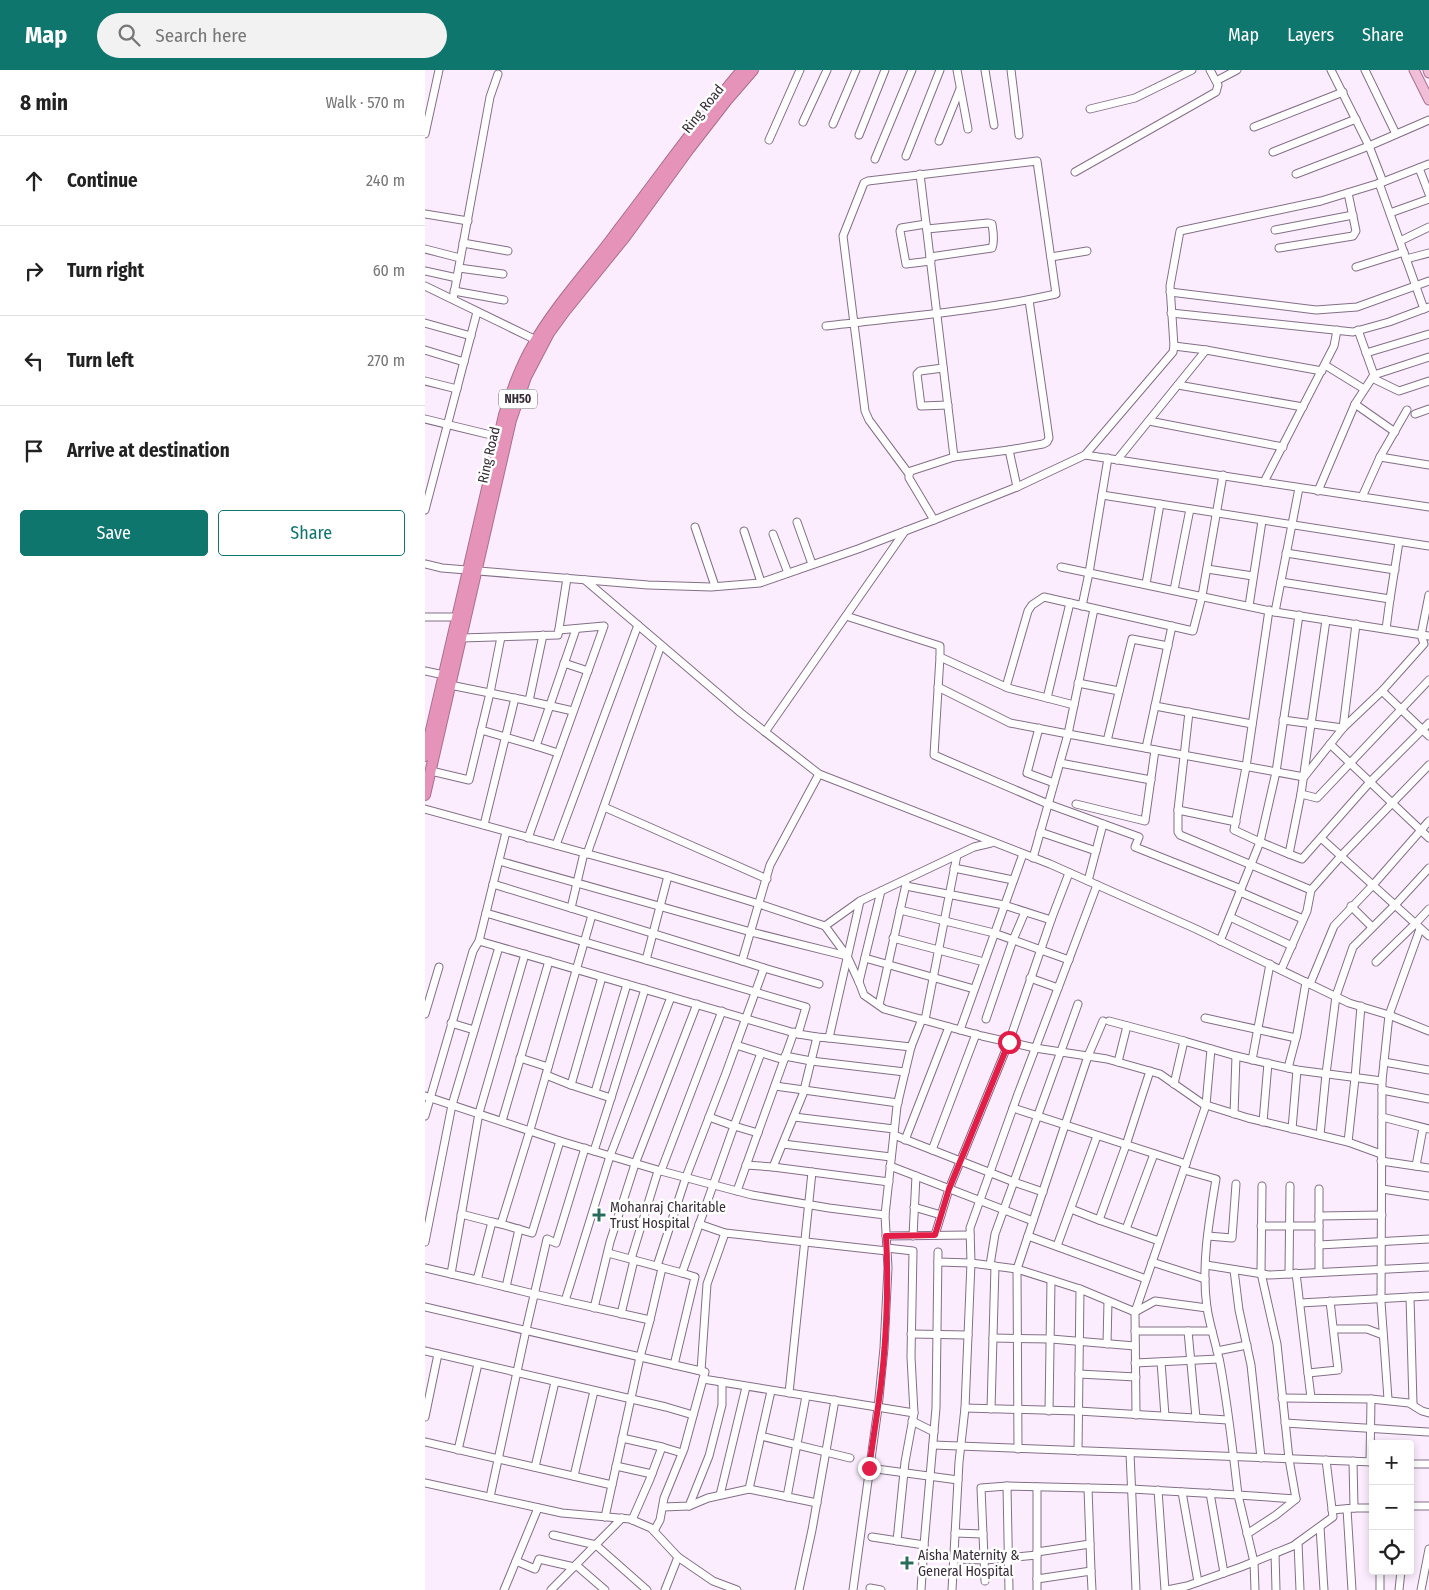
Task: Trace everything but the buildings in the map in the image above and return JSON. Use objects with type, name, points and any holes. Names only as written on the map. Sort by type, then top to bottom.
[{"type":"highway","name":"Ring Road","points":[[425,795],[461,638],[472,570],[499,437],[512,391],[522,366],[557,308],[619,230],[686,138],[742,70]]},
{"type":"highway","name":"Ring Road","points":[[425,756],[457,616],[472,570],[511,420],[526,377],[549,333],[565,311],[625,238],[689,149],[753,70]]},
{"type":"main road","points":[[1414,70],[1429,100]]},
{"type":"street","points":[[425,134],[439,70]]},
{"type":"street","points":[[769,140],[800,70]]},
{"type":"street","points":[[803,122],[827,70]]},
{"type":"street","points":[[833,124],[856,70]]},
{"type":"street","points":[[859,135],[885,70]]},
{"type":"street","points":[[875,159],[912,70]]},
{"type":"street","points":[[906,156],[940,70]]},
{"type":"street","points":[[957,70],[967,129]]},
{"type":"street","points":[[985,70],[994,124]]},
{"type":"street","points":[[1011,70],[1019,134]]},
{"type":"street","points":[[1090,109],[1135,98],[1192,70]]},
{"type":"street","points":[[1075,172],[1216,92],[1218,88],[1210,70]]},
{"type":"street","points":[[1216,81],[1237,70]]},
{"type":"street","points":[[1171,313],[1353,332],[1389,322],[1427,308],[1405,256],[1369,146],[1331,70]]},
{"type":"street","points":[[1365,70],[1396,134]]},
{"type":"street","points":[[453,299],[491,97],[498,74]]},
{"type":"street","points":[[425,86],[434,87]]},
{"type":"street","points":[[939,141],[961,89]]},
{"type":"street","points":[[1255,127],[1343,92]]},
{"type":"street","points":[[1273,152],[1356,119]]},
{"type":"street","points":[[1296,174],[1369,146],[1429,120]]},
{"type":"street","points":[[826,326],[855,323],[937,314],[1056,294],[1037,161],[868,181],[864,183],[843,236],[855,323],[867,415],[909,474],[909,478],[933,520]]},
{"type":"street","points":[[425,564],[442,568],[648,585],[715,586],[761,582],[906,531],[1017,487],[1085,455],[1173,352],[1169,286],[1181,230],[1321,201],[1429,164]]},
{"type":"street","points":[[1419,168],[1429,194]]},
{"type":"street","points":[[920,174],[954,457]]},
{"type":"street","points":[[1279,248],[1353,236],[1356,231],[1348,193]]},
{"type":"street","points":[[1390,213],[1429,199]]},
{"type":"street","points":[[425,214],[468,221]]},
{"type":"street","points":[[1275,230],[1353,215]]},
{"type":"street","points":[[992,224],[993,248],[905,264],[901,228],[927,227],[992,224]]},
{"type":"street","points":[[1400,240],[1429,227]]},
{"type":"street","points":[[463,243],[508,251]]},
{"type":"street","points":[[425,249],[461,258]]},
{"type":"street","points":[[1051,257],[1087,251]]},
{"type":"street","points":[[1356,267],[1405,256],[1429,253]]},
{"type":"street","points":[[459,268],[503,274]]},
{"type":"street","points":[[425,271],[457,278]]},
{"type":"street","points":[[1170,292],[1316,310],[1357,307],[1429,281]]},
{"type":"street","points":[[425,286],[536,340]]},
{"type":"street","points":[[454,291],[503,300]]},
{"type":"street","points":[[909,474],[911,471],[954,457],[1043,444],[1049,438],[1029,300]]},
{"type":"street","points":[[425,510],[477,312]]},
{"type":"street","points":[[425,322],[471,336]]},
{"type":"street","points":[[1264,482],[1324,368],[1334,346],[1337,330]]},
{"type":"street","points":[[1358,330],[1373,377],[1399,391],[1429,381]]},
{"type":"street","points":[[1366,353],[1429,334]]},
{"type":"street","points":[[1174,346],[1324,368],[1364,389]]},
{"type":"street","points":[[425,350],[464,362]]},
{"type":"street","points":[[1117,460],[1206,350]]},
{"type":"street","points":[[1318,490],[1355,404],[1373,377],[1429,356]]},
{"type":"street","points":[[943,368],[920,371],[917,374],[921,406],[948,405]]},
{"type":"street","points":[[425,381],[457,389]]},
{"type":"street","points":[[1178,385],[1303,407]]},
{"type":"street","points":[[1355,404],[1395,432]]},
{"type":"street","points":[[1415,414],[1429,409]]},
{"type":"street","points":[[1362,497],[1380,457],[1407,410]]},
{"type":"street","points":[[425,419],[499,437]]},
{"type":"street","points":[[1149,420],[1283,447]]},
{"type":"street","points":[[1009,450],[1017,487]]},
{"type":"street","points":[[1085,455],[1429,507]]},
{"type":"street","points":[[1380,457],[1429,465]]},
{"type":"street","points":[[1082,606],[1108,458]]},
{"type":"street","points":[[1006,687],[1025,619],[1032,605],[1044,597],[1193,631],[1202,596],[1223,476]]},
{"type":"street","points":[[1299,488],[1281,582],[1272,611],[1234,830],[1302,859],[1370,782],[1429,723]]},
{"type":"street","points":[[1102,495],[1429,546]]},
{"type":"street","points":[[1146,584],[1160,504]]},
{"type":"street","points":[[1174,590],[1190,509]]},
{"type":"street","points":[[1249,606],[1262,521]]},
{"type":"street","points":[[797,522],[812,564]]},
{"type":"street","points":[[695,527],[715,586]]},
{"type":"street","points":[[744,531],[761,582]]},
{"type":"street","points":[[765,732],[906,531]]},
{"type":"street","points":[[773,534],[788,573]]},
{"type":"street","points":[[1386,629],[1399,542]]},
{"type":"street","points":[[1286,553],[1395,570]]},
{"type":"street","points":[[1061,567],[1272,611],[1425,635]]},
{"type":"street","points":[[1207,569],[1253,576]]},
{"type":"street","points":[[461,638],[558,635],[567,578]]},
{"type":"street","points":[[585,580],[765,732],[819,774],[1088,881],[1337,996],[1429,1031]]},
{"type":"street","points":[[1281,582],[1390,599]]},
{"type":"street","points":[[1304,777],[1343,728],[1382,691],[1425,644],[1429,596]]},
{"type":"street","points":[[1047,698],[1070,603]]},
{"type":"street","points":[[1033,858],[1068,734],[1094,609]]},
{"type":"street","points":[[1220,941],[1260,842],[1275,772],[1299,615]]},
{"type":"street","points":[[425,617],[457,616]]},
{"type":"street","points":[[846,616],[940,646],[934,755],[1048,804],[1139,837],[1135,847],[1241,890],[1303,919]]},
{"type":"street","points":[[1289,854],[1304,777],[1326,620]]},
{"type":"street","points":[[1343,728],[1356,624]]},
{"type":"street","points":[[556,845],[638,625]]},
{"type":"street","points":[[528,838],[604,626],[559,630]]},
{"type":"street","points":[[1146,748],[1172,626]]},
{"type":"street","points":[[536,746],[575,628]]},
{"type":"street","points":[[529,701],[543,635]]},
{"type":"street","points":[[431,771],[469,780],[501,637]]},
{"type":"street","points":[[1107,741],[1132,639],[1168,646]]},
{"type":"street","points":[[571,908],[585,854],[661,645]]},
{"type":"street","points":[[940,657],[1006,687],[1074,705]]},
{"type":"street","points":[[564,663],[588,671]]},
{"type":"street","points":[[425,671],[444,675]]},
{"type":"street","points":[[1301,794],[1317,798],[1429,680]]},
{"type":"street","points":[[1078,683],[1119,691]]},
{"type":"street","points":[[450,685],[573,712]]},
{"type":"street","points":[[939,688],[1010,723],[1304,777]]},
{"type":"street","points":[[1382,691],[1429,736]]},
{"type":"street","points":[[484,826],[515,698]]},
{"type":"street","points":[[1155,706],[1252,724]]},
{"type":"street","points":[[1189,712],[1178,810],[1179,834],[1311,890]]},
{"type":"street","points":[[1283,720],[1343,728]]},
{"type":"street","points":[[1039,728],[1027,773],[1054,783]]},
{"type":"street","points":[[481,730],[558,753]]},
{"type":"street","points":[[1330,744],[1429,838]]},
{"type":"street","points":[[1076,804],[1143,822],[1146,820],[1155,750]]},
{"type":"street","points":[[1059,763],[1151,780]]},
{"type":"street","points":[[1281,970],[1308,908],[1311,890],[1429,764]]},
{"type":"street","points":[[742,961],[770,865],[819,774]]},
{"type":"street","points":[[603,807],[767,879]]},
{"type":"street","points":[[425,809],[669,876],[825,926],[847,956],[864,995],[884,1009],[1009,1042],[1118,1062],[1150,1071],[1160,1074],[1206,1105],[1263,1122],[1348,1142],[1381,1157],[1429,1168]]},
{"type":"street","points":[[1178,810],[1236,822]]},
{"type":"street","points":[[1288,1068],[1308,983],[1330,932],[1338,920],[1373,885],[1429,821]]},
{"type":"street","points":[[1088,881],[1103,824]]},
{"type":"street","points":[[425,1116],[427,1097],[473,951],[479,942],[506,832]]},
{"type":"street","points":[[1041,832],[1096,851]]},
{"type":"street","points":[[1321,838],[1429,936]]},
{"type":"street","points":[[825,926],[860,901],[974,847],[992,843]]},
{"type":"street","points":[[960,1030],[1023,854]]},
{"type":"street","points":[[853,1590],[878,1408],[888,1268],[885,1215],[898,1103],[911,1047],[924,1020],[957,855]]},
{"type":"street","points":[[499,861],[751,932],[847,956]]},
{"type":"street","points":[[954,868],[1013,880]]},
{"type":"street","points":[[1320,1135],[1337,996],[1353,947],[1429,868]]},
{"type":"street","points":[[935,1235],[949,1189],[1009,1042],[1040,949],[1069,873]]},
{"type":"street","points":[[646,960],[669,876]]},
{"type":"street","points":[[879,1005],[907,878]]},
{"type":"street","points":[[493,884],[819,984]]},
{"type":"street","points":[[952,1590],[958,1480],[965,1408],[971,1263],[970,1228],[1035,1048],[1097,885]]},
{"type":"street","points":[[906,886],[1004,905],[1051,920]]},
{"type":"street","points":[[859,982],[881,891]]},
{"type":"street","points":[[829,1038],[860,901]]},
{"type":"street","points":[[1351,906],[1372,927]]},
{"type":"street","points":[[1388,1399],[1381,1298],[1382,1081],[1389,1015],[1418,926],[1429,908]]},
{"type":"street","points":[[900,910],[995,933],[1069,960]]},
{"type":"street","points":[[986,1019],[1013,940],[1025,912]]},
{"type":"street","points":[[486,914],[806,1007],[785,1058],[737,1191]]},
{"type":"street","points":[[501,1224],[592,915]]},
{"type":"street","points":[[1230,918],[1292,946]]},
{"type":"street","points":[[1376,962],[1418,926]]},
{"type":"street","points":[[893,938],[984,962]]},
{"type":"street","points":[[479,942],[796,1033],[817,1038],[911,1047]]},
{"type":"street","points":[[425,1242],[452,1104],[499,947]]},
{"type":"street","points":[[451,1274],[479,1113],[525,954]]},
{"type":"street","points":[[865,958],[974,990]]},
{"type":"street","points":[[502,1121],[549,962]]},
{"type":"street","points":[[1253,1060],[1270,964]]},
{"type":"street","points":[[425,1014],[439,966]]},
{"type":"street","points":[[605,1517],[630,1399],[650,1320],[659,1267],[686,1178],[764,968]]},
{"type":"street","points":[[571,1085],[602,977]]},
{"type":"street","points":[[1030,978],[1058,988]]},
{"type":"street","points":[[595,1092],[627,984]]},
{"type":"street","points":[[594,1151],[645,989]]},
{"type":"street","points":[[565,1301],[610,1156],[671,997]]},
{"type":"street","points":[[594,1308],[608,1253],[635,1164],[697,1004]]},
{"type":"street","points":[[991,1409],[995,1234],[1078,1004]]},
{"type":"street","points":[[1348,1142],[1361,1006]]},
{"type":"street","points":[[621,1314],[632,1260],[659,1171],[722,1012]]},
{"type":"street","points":[[1205,1018],[1258,1028],[1296,1038]]},
{"type":"street","points":[[1018,1449],[1017,1269],[1088,1056],[1106,1021],[1236,1056],[1297,1070],[1382,1081]]},
{"type":"street","points":[[451,1023],[474,1030]]},
{"type":"street","points":[[1118,1062],[1127,1026]]},
{"type":"street","points":[[905,1140],[949,1027]]},
{"type":"street","points":[[932,1150],[976,1034]]},
{"type":"street","points":[[773,1167],[804,1090],[817,1038]]},
{"type":"street","points":[[1174,1084],[1184,1041]]},
{"type":"street","points":[[736,1045],[785,1058],[905,1072]]},
{"type":"street","points":[[1136,1415],[1135,1312],[1206,1105],[1211,1049]]},
{"type":"street","points":[[682,1273],[761,1053]]},
{"type":"street","points":[[1234,1114],[1236,1056]]},
{"type":"street","points":[[520,1058],[548,1067]]},
{"type":"street","points":[[1384,1062],[1429,1070]]},
{"type":"street","points":[[1263,1122],[1268,1063]]},
{"type":"street","points":[[1292,1129],[1297,1070]]},
{"type":"street","points":[[1099,1220],[1150,1071]]},
{"type":"street","points":[[545,1075],[611,1098]]},
{"type":"street","points":[[775,1086],[898,1103]]},
{"type":"street","points":[[1382,1090],[1429,1099]]},
{"type":"street","points":[[427,1097],[635,1164],[753,1196],[885,1215]]},
{"type":"street","points":[[1013,1108],[1154,1154],[1216,1180],[1208,1236],[1205,1279],[1207,1308],[1219,1359],[1238,1495],[1253,1562],[1254,1590]]},
{"type":"street","points":[[1382,1116],[1426,1129],[1416,1166]]},
{"type":"street","points":[[709,1117],[758,1133]]},
{"type":"street","points":[[794,1117],[894,1132],[905,1140],[1043,1192]]},
{"type":"street","points":[[1057,1246],[1097,1136]]},
{"type":"street","points":[[461,1214],[532,1233],[560,1141]]},
{"type":"street","points":[[783,1144],[891,1157]]},
{"type":"street","points":[[490,1497],[547,1239],[556,1243],[585,1148]]},
{"type":"street","points":[[1126,1229],[1154,1154]]},
{"type":"street","points":[[746,1165],[889,1182]]},
{"type":"street","points":[[891,1166],[1033,1221]]},
{"type":"street","points":[[789,1393],[812,1172]]},
{"type":"street","points":[[913,1236],[916,1176]]},
{"type":"street","points":[[1208,1236],[1232,1238],[1236,1184]]},
{"type":"street","points":[[1262,1186],[1261,1274],[1277,1344],[1289,1459],[1297,1499]]},
{"type":"street","points":[[1290,1186],[1289,1226],[1292,1274],[1300,1303],[1311,1398]]},
{"type":"street","points":[[1382,1188],[1429,1196]]},
{"type":"street","points":[[1319,1189],[1319,1272]]},
{"type":"street","points":[[914,1207],[941,1215]]},
{"type":"street","points":[[1071,1209],[1159,1241]]},
{"type":"street","points":[[1319,1216],[1382,1215]]},
{"type":"street","points":[[477,1280],[492,1222]]},
{"type":"street","points":[[699,1224],[725,1233],[913,1251],[911,1334],[914,1413],[903,1473],[897,1541]]},
{"type":"street","points":[[1261,1226],[1319,1226]]},
{"type":"street","points":[[505,1287],[519,1229]]},
{"type":"street","points":[[701,1371],[707,1284],[725,1233]]},
{"type":"street","points":[[886,1236],[971,1235]]},
{"type":"street","points":[[1028,1236],[1146,1279]]},
{"type":"street","points":[[1319,1245],[1429,1239]]},
{"type":"street","points":[[921,1590],[934,1432],[938,1252]]},
{"type":"street","points":[[608,1253],[695,1277],[675,1366]]},
{"type":"street","points":[[938,1262],[971,1263],[1017,1269],[1080,1288],[1135,1312]]},
{"type":"street","points":[[1152,1262],[1205,1279]]},
{"type":"street","points":[[1206,1266],[1269,1275],[1429,1267]]},
{"type":"street","points":[[425,1268],[650,1320]]},
{"type":"street","points":[[1235,1270],[1239,1310],[1251,1365],[1261,1458]]},
{"type":"street","points":[[1049,1410],[1051,1280]]},
{"type":"street","points":[[1078,1451],[1080,1288]]},
{"type":"street","points":[[1300,1303],[1429,1296]]},
{"type":"street","points":[[1410,1297],[1413,1404]]},
{"type":"street","points":[[1107,1344],[1108,1300]]},
{"type":"street","points":[[1135,1312],[1155,1301],[1207,1308]]},
{"type":"street","points":[[1308,1373],[1339,1370],[1330,1301]]},
{"type":"street","points":[[425,1307],[705,1372],[682,1453],[664,1498],[660,1520],[654,1531]]},
{"type":"street","points":[[1334,1329],[1367,1329],[1383,1335]]},
{"type":"street","points":[[1135,1331],[1212,1331]]},
{"type":"street","points":[[1188,1331],[1196,1418]]},
{"type":"street","points":[[911,1334],[968,1335]]},
{"type":"street","points":[[993,1338],[1051,1339],[1135,1346]]},
{"type":"street","points":[[1217,1351],[1247,1345]]},
{"type":"street","points":[[425,1351],[693,1415]]},
{"type":"street","points":[[425,1417],[438,1354]]},
{"type":"street","points":[[1135,1363],[1219,1359]]},
{"type":"street","points":[[1161,1362],[1165,1416]]},
{"type":"street","points":[[458,1450],[478,1364]]},
{"type":"street","points":[[1079,1374],[1136,1377]]},
{"type":"street","points":[[703,1380],[914,1413]]},
{"type":"street","points":[[535,1467],[555,1382]]},
{"type":"street","points":[[689,1506],[709,1456],[722,1405],[722,1382]]},
{"type":"street","points":[[720,1495],[746,1387]]},
{"type":"street","points":[[574,1476],[594,1390]]},
{"type":"street","points":[[749,1489],[771,1391]]},
{"type":"street","points":[[787,1497],[806,1396]]},
{"type":"street","points":[[1282,1398],[1388,1399],[1413,1404],[1429,1413]]},
{"type":"street","points":[[1371,1399],[1371,1440]]},
{"type":"street","points":[[799,1590],[835,1400]]},
{"type":"street","points":[[965,1408],[1078,1411],[1228,1420]]},
{"type":"street","points":[[912,1421],[934,1432]]},
{"type":"street","points":[[1285,1424],[1428,1432]]},
{"type":"street","points":[[761,1436],[850,1458]]},
{"type":"street","points":[[622,1438],[682,1453]]},
{"type":"street","points":[[425,1442],[612,1485]]},
{"type":"street","points":[[933,1445],[1369,1462]]},
{"type":"street","points":[[632,1520],[662,1447]]},
{"type":"street","points":[[1130,1453],[1136,1590]]},
{"type":"street","points":[[1158,1490],[1166,1590],[1198,1582],[1275,1554],[1298,1543],[1333,1518],[1322,1460]]},
{"type":"street","points":[[1352,1590],[1351,1508],[1353,1461]]},
{"type":"street","points":[[1414,1464],[1429,1464]]},
{"type":"street","points":[[616,1466],[652,1474]]},
{"type":"street","points":[[869,1468],[958,1480]]},
{"type":"street","points":[[425,1483],[562,1513],[632,1520],[651,1528],[678,1557],[713,1581],[725,1588],[737,1590]]},
{"type":"street","points":[[985,1581],[981,1488],[1007,1486],[1131,1489],[1297,1499]]},
{"type":"street","points":[[1007,1486],[1009,1590]]},
{"type":"street","points":[[1037,1487],[1037,1590]]},
{"type":"street","points":[[1088,1488],[1092,1590]]},
{"type":"street","points":[[663,1507],[689,1506],[708,1498],[749,1489],[817,1503]]},
{"type":"street","points":[[1182,1492],[1198,1582]]},
{"type":"street","points":[[1210,1493],[1224,1573]]},
{"type":"street","points":[[1247,1534],[1297,1499]]},
{"type":"street","points":[[1414,1506],[1429,1506]]},
{"type":"street","points":[[504,1590],[538,1508]]},
{"type":"street","points":[[1332,1510],[1369,1508]]},
{"type":"street","points":[[551,1590],[622,1518]]},
{"type":"street","points":[[1320,1527],[1324,1590]]},
{"type":"street","points":[[955,1533],[983,1534]]},
{"type":"street","points":[[553,1535],[596,1545],[647,1590]]},
{"type":"street","points":[[872,1537],[924,1544]]},
{"type":"street","points":[[1298,1543],[1300,1590]]},
{"type":"street","points":[[954,1559],[985,1560],[1008,1558],[1090,1544]]},
{"type":"street","points":[[1421,1590],[1429,1550]]},
{"type":"street","points":[[1275,1554],[1277,1590]]},
{"type":"street","points":[[665,1590],[678,1557]]},
{"type":"street","points":[[516,1561],[535,1569],[539,1559],[575,1566],[601,1589]]},
{"type":"street","points":[[1037,1579],[1091,1570]]},
{"type":"street","points":[[1379,1575],[1380,1590]]},
{"type":"street","points":[[1399,1590],[1401,1575]]},
{"type":"street","points":[[870,1588],[881,1590]]},
{"type":"place","name":"Mohanraj Charitable Trust Hospital","points":[[599,1215]]},
{"type":"place","name":"Aisha Maternity & General Hospital","points":[[907,1563]]},
{"type":"route","points":[[869,1468],[878,1408],[883,1348],[888,1268],[886,1236],[935,1235],[949,1189],[1009,1042]]}]
